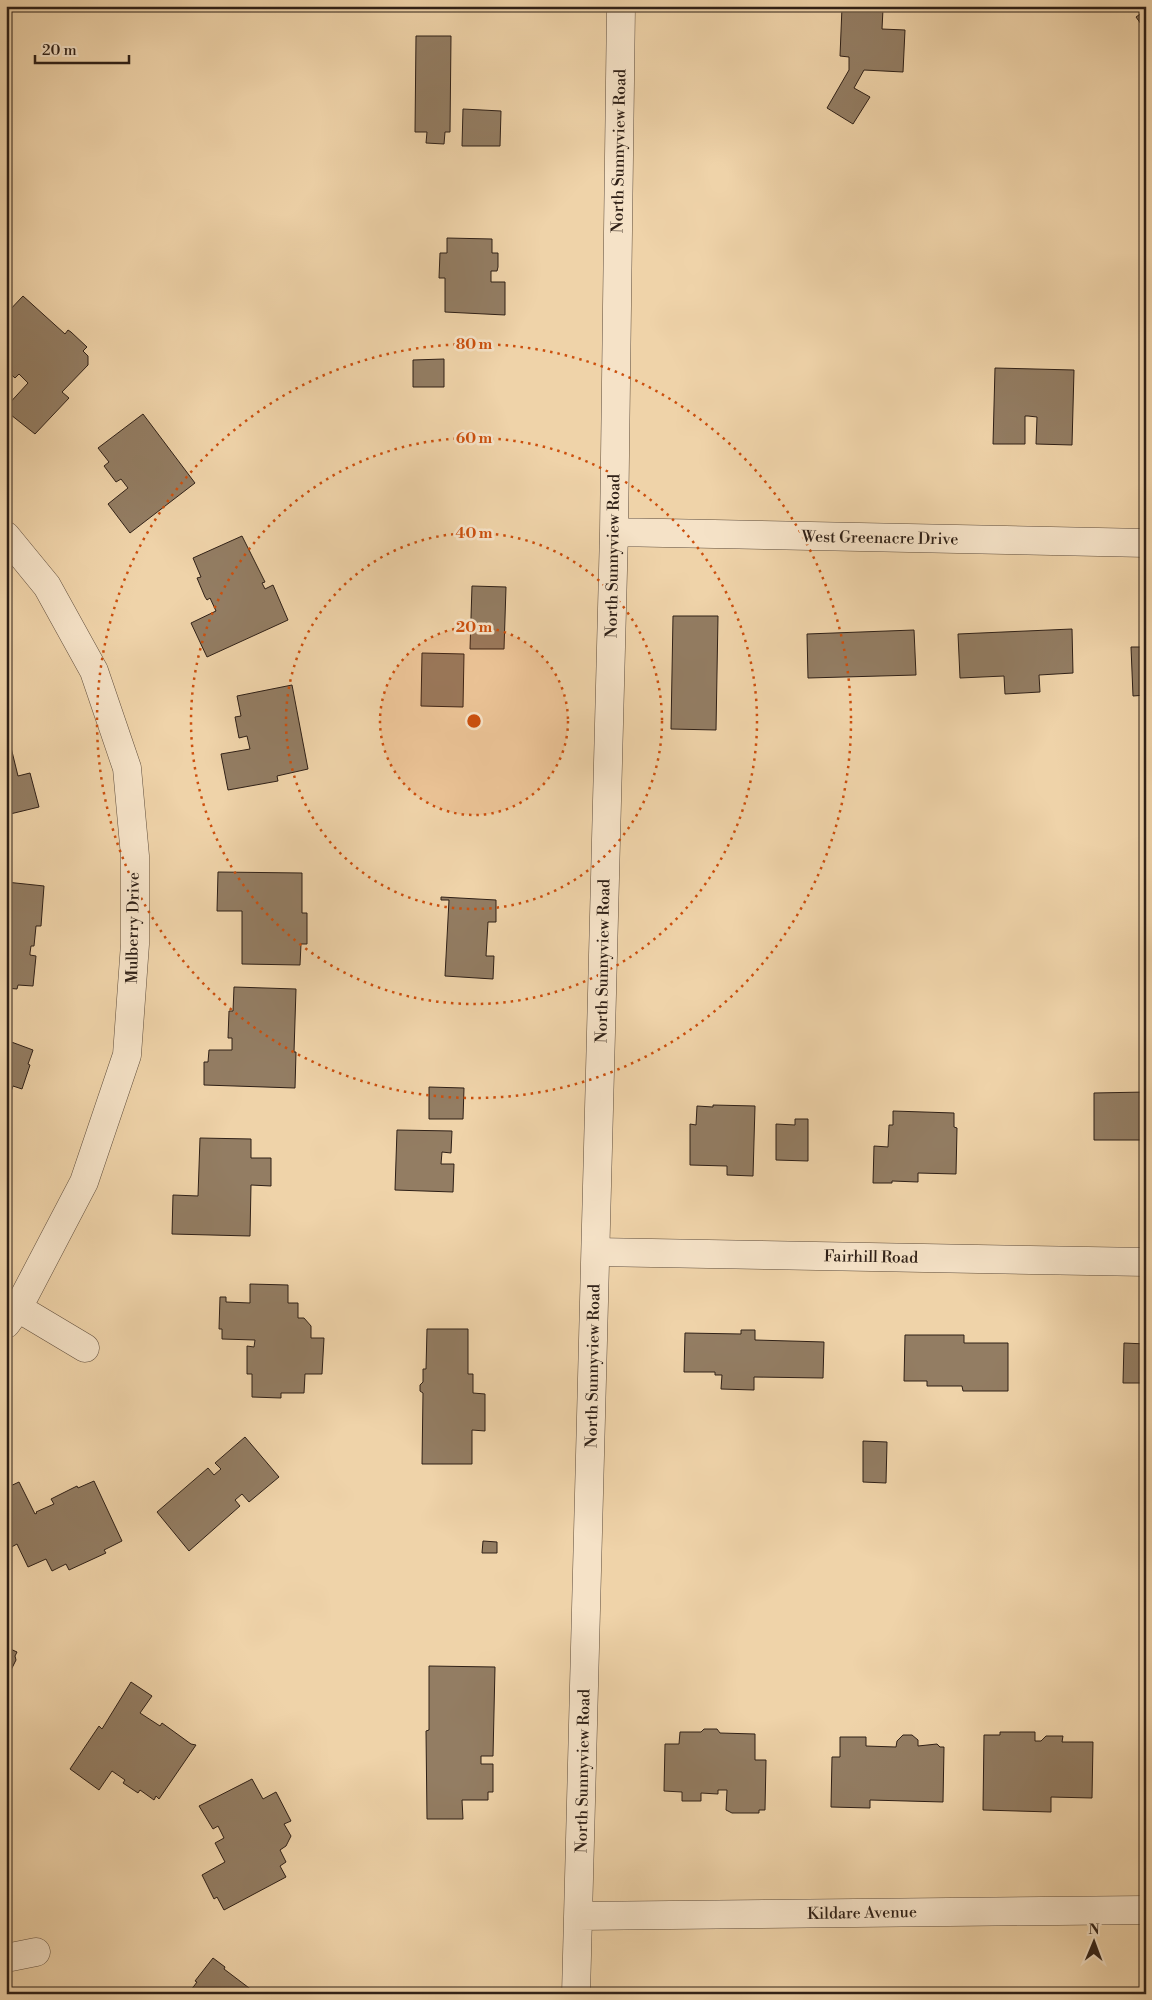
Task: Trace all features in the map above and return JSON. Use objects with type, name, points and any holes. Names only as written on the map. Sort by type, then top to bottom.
[{"type":"street","name":"North Sunnyview Road","points":[[576,1994],[614,532],[621,6]]},
{"type":"street","name":"West Greenacre Drive","points":[[614,532],[1146,543]]},
{"type":"street","name":"Mulberry Drive","points":[[6,536],[47,586],[94,671],[127,768],[135,856],[135,944],[127,1056],[84,1182],[12,1316]]},
{"type":"street","name":"Fairhill Road","points":[[596,1252],[1146,1262]]},
{"type":"street","points":[[12,1316],[85,1348]]},
{"type":"street","name":"Kildare Avenue","points":[[579,1916],[1146,1910]]},
{"type":"street","points":[[6,1958],[36,1952]]},
{"type":"building","points":[[842,7],[883,9],[882,29],[905,30],[903,72],[864,70],[854,88],[870,97],[853,124],[827,108],[849,70],[849,57],[840,56]]},
{"type":"building","points":[[1146,10],[1146,31],[1136,17]]},
{"type":"building","points":[[416,36],[451,36],[450,132],[445,132],[444,144],[426,143],[427,132],[415,132]]},
{"type":"building","points":[[463,109],[501,111],[500,146],[462,146]]},
{"type":"building","points":[[447,238],[492,239],[492,253],[498,253],[498,267],[497,271],[491,271],[491,282],[505,282],[505,315],[445,312],[445,278],[439,278],[440,253],[447,253]]},
{"type":"building","points":[[23,296],[65,334],[68,330],[71,332],[87,347],[83,351],[88,356],[88,365],[62,392],[69,398],[35,434],[6,411],[6,407],[28,383],[19,374],[15,378],[6,370],[6,314]]},
{"type":"building","points":[[444,359],[444,387],[413,387],[413,360]]},
{"type":"building","points":[[995,368],[1074,370],[1072,445],[1036,444],[1037,417],[1028,416],[1025,416],[1025,444],[993,444]]},
{"type":"building","points":[[143,414],[195,483],[130,533],[108,504],[128,488],[121,479],[116,482],[104,466],[109,462],[98,448]]},
{"type":"building","points":[[242,536],[265,582],[262,583],[265,589],[273,585],[288,620],[207,657],[191,623],[216,611],[210,598],[207,600],[205,597],[197,578],[201,577],[193,558]]},
{"type":"building","points":[[472,586],[506,587],[504,649],[470,649]]},
{"type":"building","points":[[673,616],[718,616],[716,730],[671,729]]},
{"type":"building","points":[[1072,629],[1073,673],[1039,675],[1040,692],[1005,694],[1004,676],[960,678],[958,634]]},
{"type":"building","points":[[914,630],[916,675],[808,678],[807,634]]},
{"type":"building","points":[[1131,647],[1146,647],[1146,695],[1133,696]]},
{"type":"building","points":[[422,653],[464,654],[463,707],[421,706]]},
{"type":"building","points":[[292,685],[308,769],[277,776],[278,781],[228,790],[221,754],[250,749],[247,736],[239,738],[235,717],[241,716],[237,696]]},
{"type":"building","points":[[6,727],[18,776],[30,773],[39,807],[6,815]]},
{"type":"building","points":[[218,872],[302,873],[302,913],[307,913],[307,944],[301,944],[300,965],[242,964],[242,911],[217,911]]},
{"type":"building","points":[[6,882],[44,886],[41,926],[36,926],[34,946],[31,946],[30,953],[30,955],[36,956],[33,986],[18,985],[17,989],[6,988]]},
{"type":"building","points":[[441,897],[496,900],[496,922],[488,922],[486,956],[494,956],[493,979],[445,976],[449,900],[441,900]]},
{"type":"building","points":[[234,987],[296,989],[295,1088],[204,1085],[204,1062],[208,1062],[209,1050],[232,1050],[232,1038],[228,1038],[229,1011],[233,1011]]},
{"type":"building","points":[[6,1040],[33,1050],[22,1089],[13,1086],[6,1105]]},
{"type":"building","points":[[429,1087],[464,1088],[463,1119],[429,1119]]},
{"type":"building","points":[[1146,1092],[1146,1140],[1094,1140],[1094,1093]]},
{"type":"building","points":[[713,1105],[755,1106],[753,1176],[727,1175],[727,1166],[690,1165],[690,1124],[696,1125],[697,1106],[713,1107]]},
{"type":"building","points":[[893,1111],[954,1113],[954,1127],[957,1128],[956,1174],[918,1173],[918,1182],[892,1181],[892,1183],[873,1183],[874,1146],[888,1147],[889,1125],[893,1125]]},
{"type":"building","points":[[795,1119],[808,1119],[808,1161],[776,1160],[776,1124],[795,1125]]},
{"type":"building","points":[[397,1130],[452,1131],[451,1153],[442,1152],[441,1164],[454,1164],[453,1192],[395,1190]]},
{"type":"building","points":[[200,1138],[251,1139],[251,1158],[271,1158],[271,1186],[251,1185],[250,1236],[172,1234],[173,1195],[198,1196]]},
{"type":"building","points":[[250,1284],[288,1285],[288,1303],[298,1303],[298,1318],[304,1318],[311,1326],[311,1338],[324,1338],[322,1374],[305,1374],[304,1393],[281,1393],[281,1398],[252,1397],[252,1374],[247,1374],[247,1346],[254,1347],[255,1340],[222,1339],[222,1329],[219,1329],[220,1297],[226,1297],[226,1302],[250,1303]]},
{"type":"building","points":[[427,1329],[468,1329],[468,1374],[473,1374],[473,1393],[485,1394],[485,1431],[472,1430],[472,1464],[422,1464],[423,1393],[420,1391],[420,1385],[423,1382],[423,1369],[426,1369]]},
{"type":"building","points":[[741,1330],[755,1330],[755,1340],[824,1342],[823,1378],[754,1377],[754,1390],[721,1389],[722,1375],[715,1375],[715,1372],[684,1372],[685,1333],[741,1334]]},
{"type":"building","points":[[905,1335],[964,1335],[964,1343],[1008,1343],[1008,1391],[963,1391],[962,1386],[927,1386],[927,1381],[904,1381]]},
{"type":"building","points":[[1124,1343],[1146,1344],[1146,1383],[1123,1383]]},
{"type":"building","points":[[245,1437],[279,1477],[249,1502],[242,1494],[235,1500],[240,1506],[189,1551],[157,1512],[208,1468],[214,1475],[221,1469],[215,1463]]},
{"type":"building","points":[[863,1441],[887,1442],[886,1483],[863,1482]]},
{"type":"building","points":[[94,1481],[122,1541],[104,1550],[106,1553],[69,1570],[66,1564],[52,1571],[46,1559],[28,1567],[17,1544],[6,1550],[6,1488],[19,1482],[35,1514],[54,1504],[51,1499],[77,1486],[78,1488]]},
{"type":"building","points":[[483,1541],[497,1542],[497,1553],[482,1553]]},
{"type":"building","points":[[6,1647],[17,1652],[16,1660],[11,1670],[6,1673]]},
{"type":"building","points":[[429,1666],[495,1667],[493,1756],[481,1756],[481,1764],[493,1764],[493,1792],[488,1792],[488,1800],[462,1800],[463,1819],[427,1819],[426,1731],[429,1730]]},
{"type":"building","points":[[131,1682],[152,1696],[140,1713],[160,1726],[162,1723],[191,1744],[196,1745],[159,1799],[156,1796],[154,1800],[140,1790],[138,1793],[123,1783],[125,1780],[112,1771],[99,1790],[70,1769],[99,1726],[102,1729]]},
{"type":"building","points":[[704,1729],[717,1729],[720,1733],[755,1734],[755,1760],[766,1760],[765,1810],[759,1810],[759,1813],[732,1813],[726,1810],[727,1790],[718,1790],[718,1794],[701,1793],[701,1801],[682,1801],[682,1792],[664,1791],[665,1744],[679,1744],[680,1732],[701,1732]]},
{"type":"building","points":[[1000,1732],[1035,1732],[1035,1741],[1041,1741],[1046,1736],[1063,1736],[1062,1742],[1093,1742],[1092,1798],[1051,1797],[1051,1812],[983,1810],[984,1735],[1000,1735]]},
{"type":"building","points":[[903,1735],[912,1735],[918,1740],[918,1746],[937,1744],[940,1747],[944,1747],[943,1802],[870,1800],[870,1808],[831,1807],[832,1757],[840,1757],[840,1737],[866,1737],[866,1746],[896,1747],[897,1741]]},
{"type":"building","points":[[252,1779],[263,1799],[276,1792],[291,1821],[284,1824],[291,1836],[286,1846],[280,1850],[286,1862],[280,1866],[286,1877],[224,1910],[217,1897],[214,1899],[202,1875],[225,1862],[215,1843],[224,1838],[218,1826],[213,1829],[199,1806]]},
{"type":"building","points":[[213,1958],[225,1967],[224,1969],[257,1994],[196,1994],[191,1990],[197,1982],[195,1981]]}]
